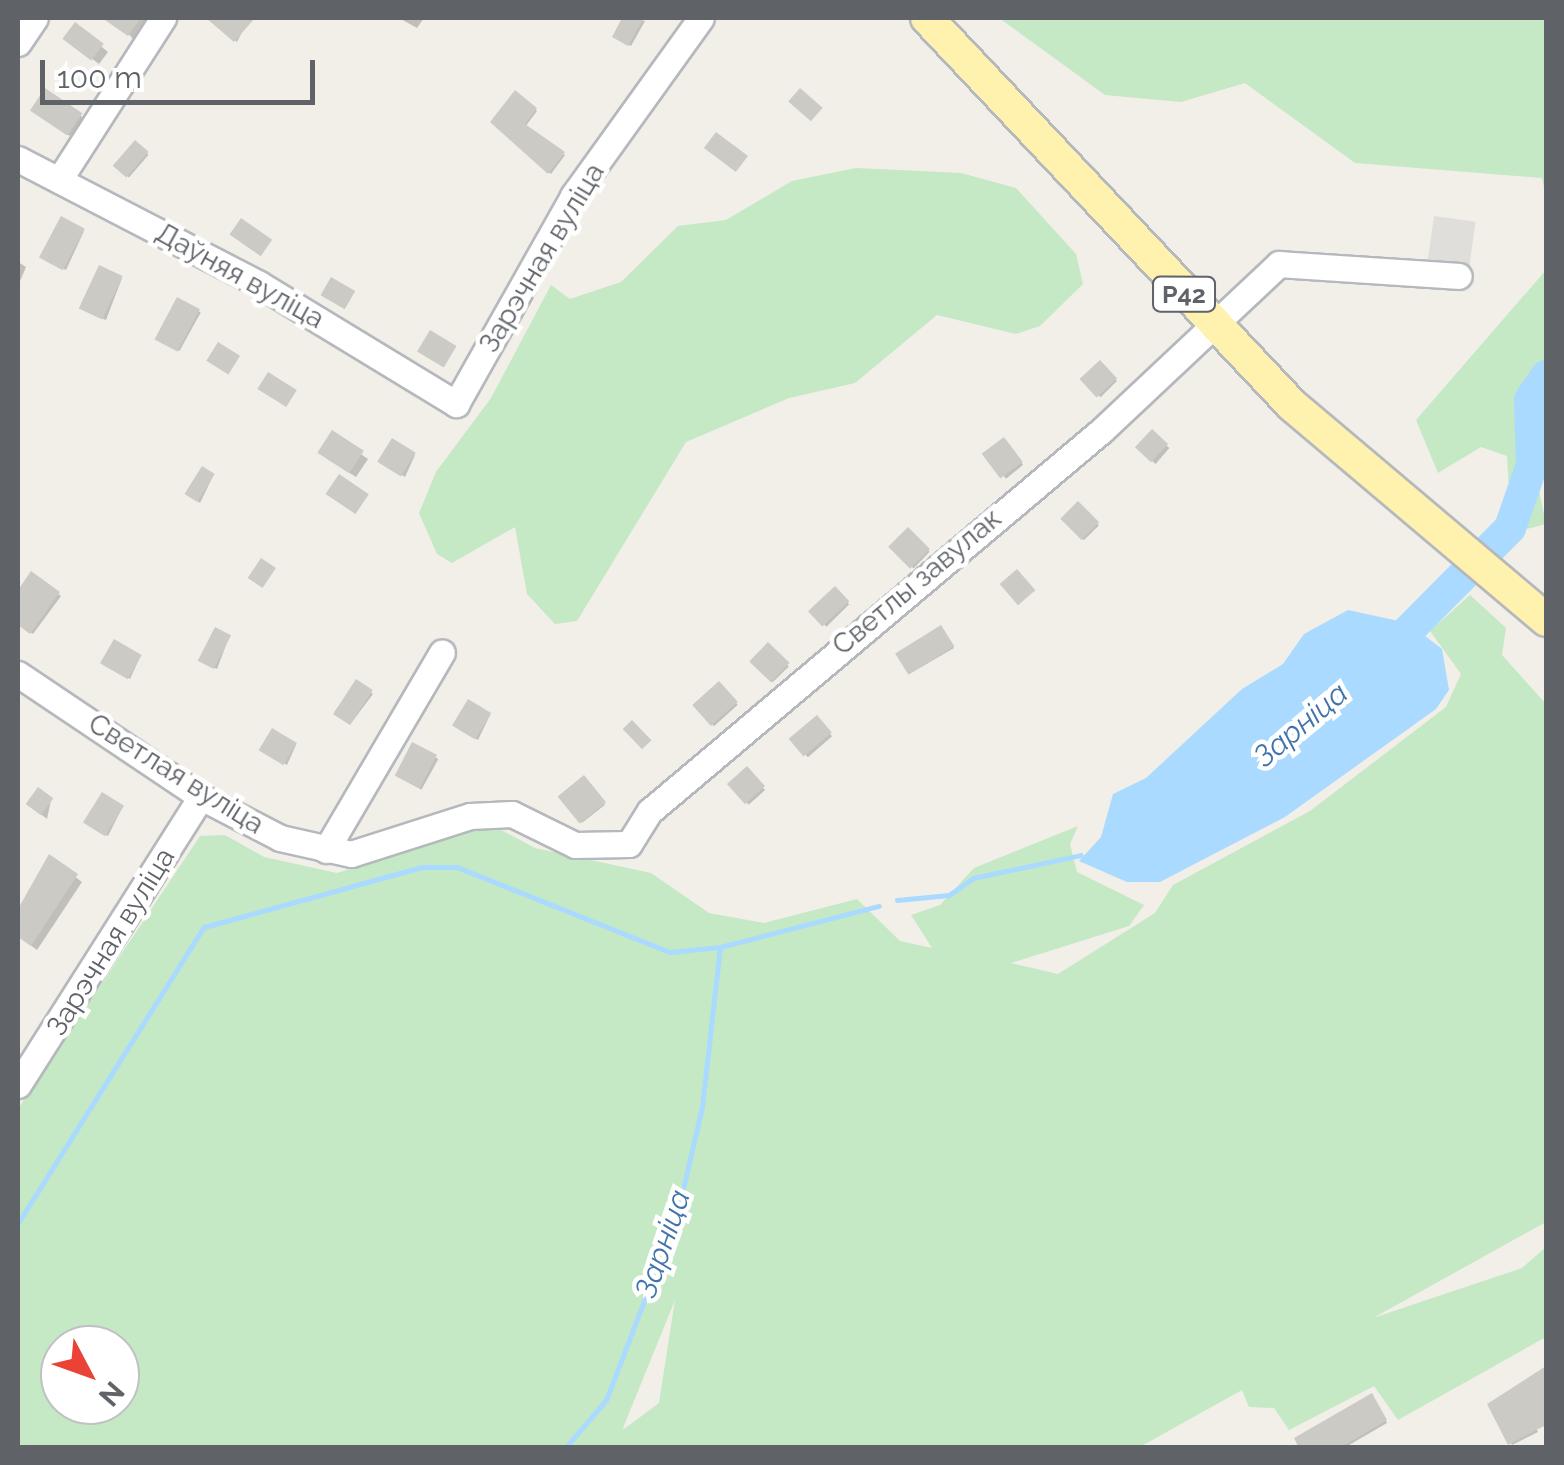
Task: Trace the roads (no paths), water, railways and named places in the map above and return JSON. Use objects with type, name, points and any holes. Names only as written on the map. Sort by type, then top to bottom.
[{"type":"main road","name":"Р42","points":[[928,18],[1198,341],[1546,620]]},
{"type":"street","points":[[18,42],[35,18]]},
{"type":"street","points":[[59,180],[164,18]]},
{"type":"street","name":"Зарэчная вуліца","points":[[456,404],[574,196],[701,18]]},
{"type":"street","name":"Даўняя вуліца","points":[[18,159],[304,310],[456,404]]},
{"type":"street","name":"Светлы завулак","points":[[629,844],[650,811],[1198,341],[1280,264],[1458,276]]},
{"type":"street","points":[[326,850],[442,652]]},
{"type":"street","name":"Светлая вуліца","points":[[18,674],[200,796],[326,850],[387,848],[470,816],[512,814],[575,845],[629,844]]},
{"type":"street","name":"Зарэчная вуліца","points":[[18,1084],[200,796]]},
{"type":"water","points":[[1348,610],[1408,623],[1442,649],[1449,690],[1436,709],[1285,817],[1160,882],[1127,882],[1079,861],[1101,837],[1113,794],[1146,778],[1242,689],[1283,664],[1304,634]]},
{"type":"waterway","name":"Зарніца","points":[[1383,656],[1510,528],[1532,465],[1530,400],[1546,376]]},
{"type":"waterway","name":"Зарніца","points":[[897,900],[949,895],[973,878],[1081,855]]},
{"type":"waterway","points":[[18,1223],[204,927],[422,867],[457,867],[670,952],[720,947]]},
{"type":"waterway","name":"Зарніца","points":[[565,1448],[606,1400],[677,1215],[702,1107],[720,947],[879,906]]}]
